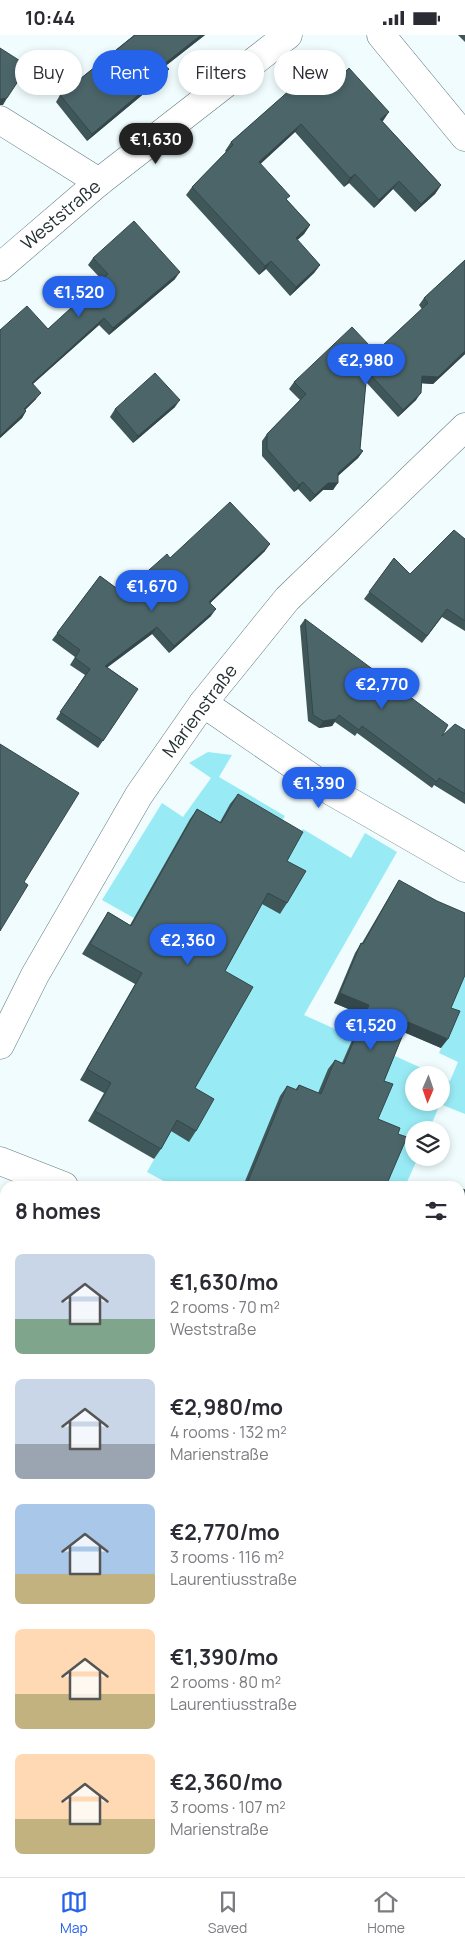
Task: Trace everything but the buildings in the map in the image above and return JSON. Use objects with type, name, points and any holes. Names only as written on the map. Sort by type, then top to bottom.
[{"type":"street","name":"Weststraße","points":[[0,267],[99,182],[288,35]]},
{"type":"street","points":[[381,35],[465,137]]},
{"type":"street","points":[[0,120],[99,182]]},
{"type":"street","name":"Marienstraße","points":[[0,1045],[35,975],[140,795],[203,703],[287,599],[465,427]]},
{"type":"street","points":[[203,703],[330,791],[465,868]]},
{"type":"street","points":[[0,1161],[51,1181]]},
{"type":"shaded area","points":[[208,752],[232,755],[219,777],[285,816],[276,831],[214,833],[134,918],[102,900],[162,803],[183,817],[211,778],[189,763]]},
{"type":"shaded area","points":[[303,829],[351,858],[365,833],[397,852],[304,1015],[417,1066],[405,1066],[405,1111],[437,1111],[433,1121],[405,1121],[405,1166],[414,1166],[407,1181],[164,1181],[147,1172],[188,1098],[217,981],[261,903],[280,914],[280,871]]},
{"type":"shaded area","points":[[465,969],[465,1114],[450,1108],[450,1081],[458,1062],[439,1053],[453,1021],[431,1012]]}]
